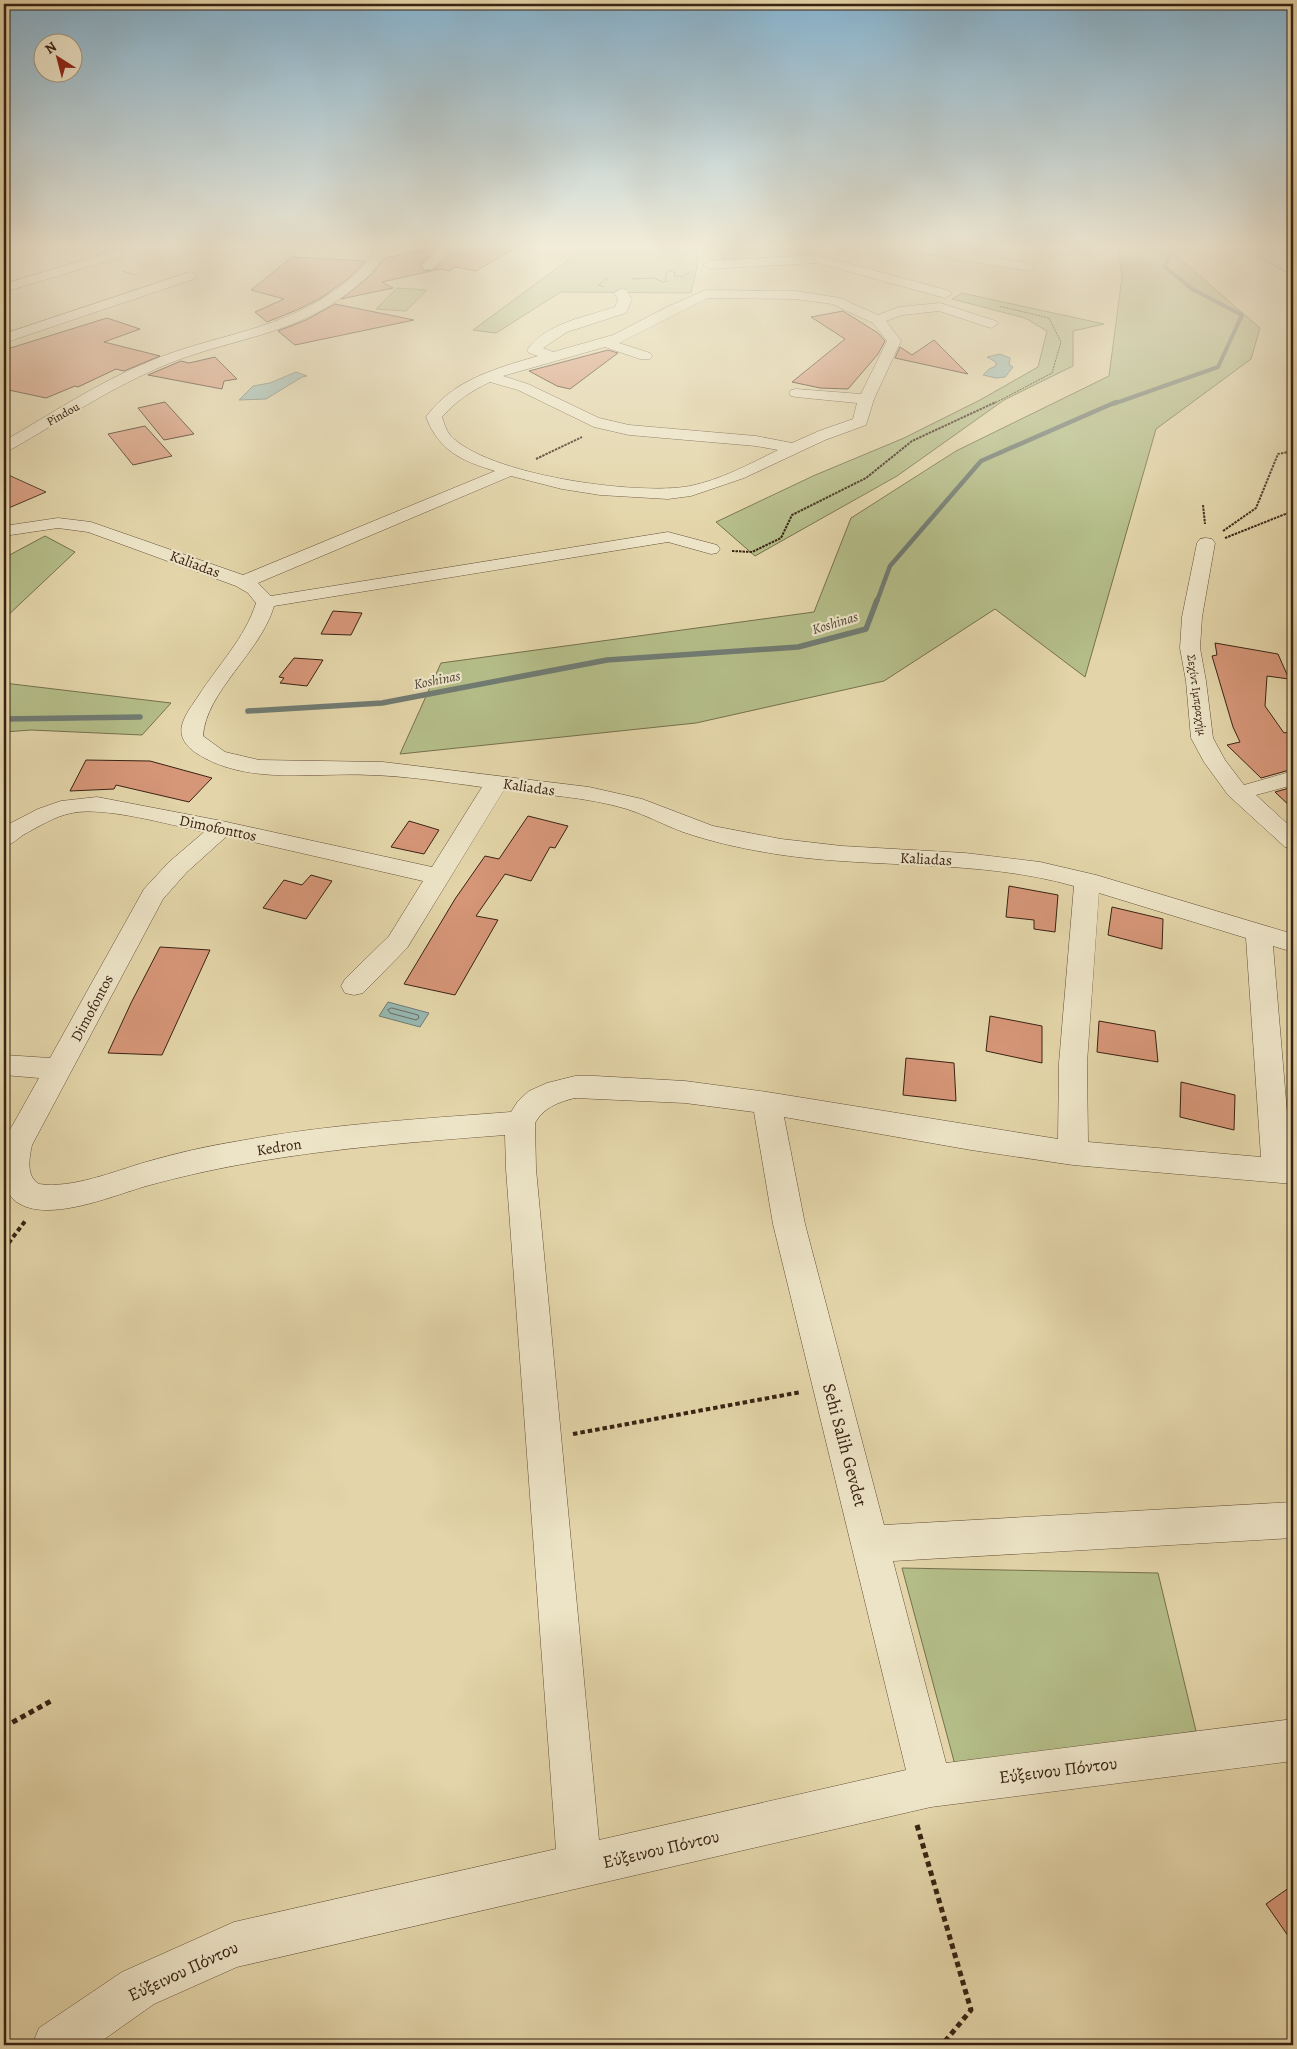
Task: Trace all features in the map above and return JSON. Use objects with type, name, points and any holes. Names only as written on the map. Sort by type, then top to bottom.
[{"type":"street","name":"Pindou","points":[[4,447],[139,371],[187,352],[224,342]]},
{"type":"street","points":[[542,342],[534,350],[550,356]]},
{"type":"street","points":[[645,356],[604,342],[550,356],[490,377],[448,401],[440,407],[434,417],[437,427],[444,438],[458,449],[474,458],[510,471],[603,491],[662,495],[690,492],[765,464],[815,439],[860,422],[866,399],[894,342]]},
{"type":"street","points":[[490,377],[523,387],[594,422],[648,432],[756,441],[794,449]]},
{"type":"street","points":[[796,393],[866,399]]},
{"type":"street","points":[[243,582],[510,471]]},
{"type":"street","name":"Kaliadas","points":[[4,532],[68,523],[91,527],[243,582],[255,589],[266,602],[265,612],[257,629],[200,709],[192,736],[205,749],[233,762],[264,767],[400,770],[497,782],[627,802],[697,828],[779,847],[838,854],[992,863],[1028,867],[1087,881],[1293,943]]},
{"type":"street","points":[[266,602],[668,537],[711,549]]},
{"type":"street","name":"Σεχίντ Ιμπραχήμ","points":[[1208,542],[1192,617],[1190,648],[1196,681],[1202,738],[1215,762],[1239,793],[1293,842]]},
{"type":"street","points":[[1239,793],[1293,778]]},
{"type":"street","points":[[354,986],[398,942],[437,876],[497,782]]},
{"type":"street","name":"Dimofonttos","points":[[4,839],[13,831],[46,814],[69,806],[97,804],[222,828],[437,876]]},
{"type":"street","name":"Dimofontos","points":[[42,1198],[30,1194],[14,1176],[13,1162],[18,1145],[154,895],[178,868],[222,828]]},
{"type":"street","points":[[1073,1153],[1073,1063],[1087,881]]},
{"type":"street","points":[[579,1867],[522,1169],[520,1123],[528,1109],[539,1098],[575,1087],[685,1092],[767,1103],[971,1138],[1073,1153],[1285,1171],[1259,933]]},
{"type":"street","points":[[4,1065],[59,1068]]},
{"type":"street","name":"Sehi Salih Gevdet","points":[[767,1103],[789,1224],[871,1544],[919,1790]]},
{"type":"street","name":"Kedron","points":[[42,1198],[80,1193],[151,1172],[221,1156],[349,1136],[520,1123]]},
{"type":"street","points":[[871,1544],[1293,1520]]},
{"type":"street","name":"Εύξεινου Πόντου","points":[[56,2045],[138,1988],[234,1944],[919,1790],[1293,1740]]},
{"type":"path","points":[[711,549],[752,552],[781,538],[792,515],[866,478],[912,441],[995,403],[1052,373],[1062,342]]},
{"type":"path","points":[[510,471],[607,425]]},
{"type":"path","points":[[1208,542],[1256,508],[1278,454],[1293,451]]},
{"type":"path","points":[[1208,542],[1234,536],[1293,511]]},
{"type":"path","points":[[4,1249],[42,1198]]},
{"type":"path","points":[[543,1440],[829,1386]]},
{"type":"path","points":[[4,1727],[51,1701]]},
{"type":"path","points":[[919,1790],[971,2010],[942,2045]]},
{"type":"green space","points":[[1044,342],[1073,342],[1073,366],[1004,400],[897,476],[755,556],[716,522],[813,476],[904,438],[980,400],[1038,367]]},
{"type":"green space","points":[[1114,342],[1256,342],[1251,359],[1156,429],[1085,677],[995,609],[884,681],[696,723],[400,754],[441,663],[814,612],[851,518],[956,451],[1109,376]]},
{"type":"green space","points":[[45,536],[75,552],[4,619],[4,558]]},
{"type":"green space","points":[[4,683],[171,703],[142,735],[31,730],[4,732]]},
{"type":"green space","points":[[902,1568],[1158,1573],[1196,1731],[958,1776]]},
{"type":"water","points":[[1000,354],[1010,358],[1009,365],[1013,367],[1005,377],[996,378],[983,375],[989,369],[996,366],[996,362],[987,357]]},
{"type":"water","points":[[296,372],[307,376],[302,377],[266,399],[239,400],[253,386],[270,383]]},
{"type":"water","points":[[388,1002],[429,1013],[420,1027],[379,1016]]},
{"type":"building","points":[[31,342],[105,342],[160,356],[124,371],[116,369],[78,387],[75,386],[46,398],[4,389],[4,350]]},
{"type":"building","points":[[291,342],[311,342],[295,345]]},
{"type":"building","points":[[842,342],[885,342],[878,354],[848,389],[820,388],[792,382]]},
{"type":"building","points":[[932,342],[936,342],[968,374],[895,358],[900,347],[912,355]]},
{"type":"building","points":[[608,350],[618,353],[570,389],[557,386],[529,371]]},
{"type":"building","points":[[215,357],[237,379],[224,381],[222,389],[148,375],[181,361],[189,363]]},
{"type":"building","points":[[165,402],[194,434],[164,440],[138,408]]},
{"type":"building","points":[[145,426],[172,456],[133,465],[108,434]]},
{"type":"building","points":[[4,473],[46,492],[4,510]]},
{"type":"building","points":[[333,611],[362,613],[351,635],[321,634]]},
{"type":"building","points":[[1215,643],[1278,654],[1289,679],[1267,676],[1265,706],[1284,733],[1293,731],[1293,769],[1261,778],[1227,745],[1240,742],[1233,727],[1212,656],[1217,655]]},
{"type":"building","points":[[294,658],[323,660],[307,686],[280,683],[284,678],[279,677]]},
{"type":"building","points":[[86,760],[150,761],[212,778],[189,802],[116,785],[114,789],[70,791]]},
{"type":"building","points":[[1293,787],[1293,809],[1275,792]]},
{"type":"building","points":[[528,816],[568,826],[555,848],[550,847],[531,881],[505,874],[476,916],[498,920],[455,995],[404,984],[455,899],[485,856],[499,859]]},
{"type":"building","points":[[409,821],[439,830],[424,854],[391,847]]},
{"type":"building","points":[[311,875],[332,881],[306,919],[263,908],[284,880],[302,885]]},
{"type":"building","points":[[1009,886],[1058,895],[1055,932],[1034,929],[1034,920],[1006,917]]},
{"type":"building","points":[[1112,907],[1163,919],[1162,949],[1108,935]]},
{"type":"building","points":[[160,947],[210,950],[162,1055],[108,1053],[131,1003]]},
{"type":"building","points":[[990,1016],[1042,1026],[1042,1063],[986,1051]]},
{"type":"building","points":[[1099,1021],[1155,1031],[1158,1062],[1097,1052]]},
{"type":"building","points":[[906,1058],[954,1063],[956,1101],[903,1095]]},
{"type":"building","points":[[1181,1082],[1235,1095],[1234,1130],[1180,1117]]},
{"type":"building","points":[[1293,1885],[1293,1943],[1266,1904]]},
{"type":"waterway","name":"Koshinas","points":[[1113,404],[1218,367],[1230,342]]},
{"type":"waterway","name":"Koshinas","points":[[877,601],[890,566],[981,461],[1116,402]]},
{"type":"waterway","name":"Koshinas","points":[[248,711],[382,703],[607,660],[798,647],[866,629],[877,600]]},
{"type":"waterway","name":"Koshinas","points":[[4,719],[140,717]]}]
